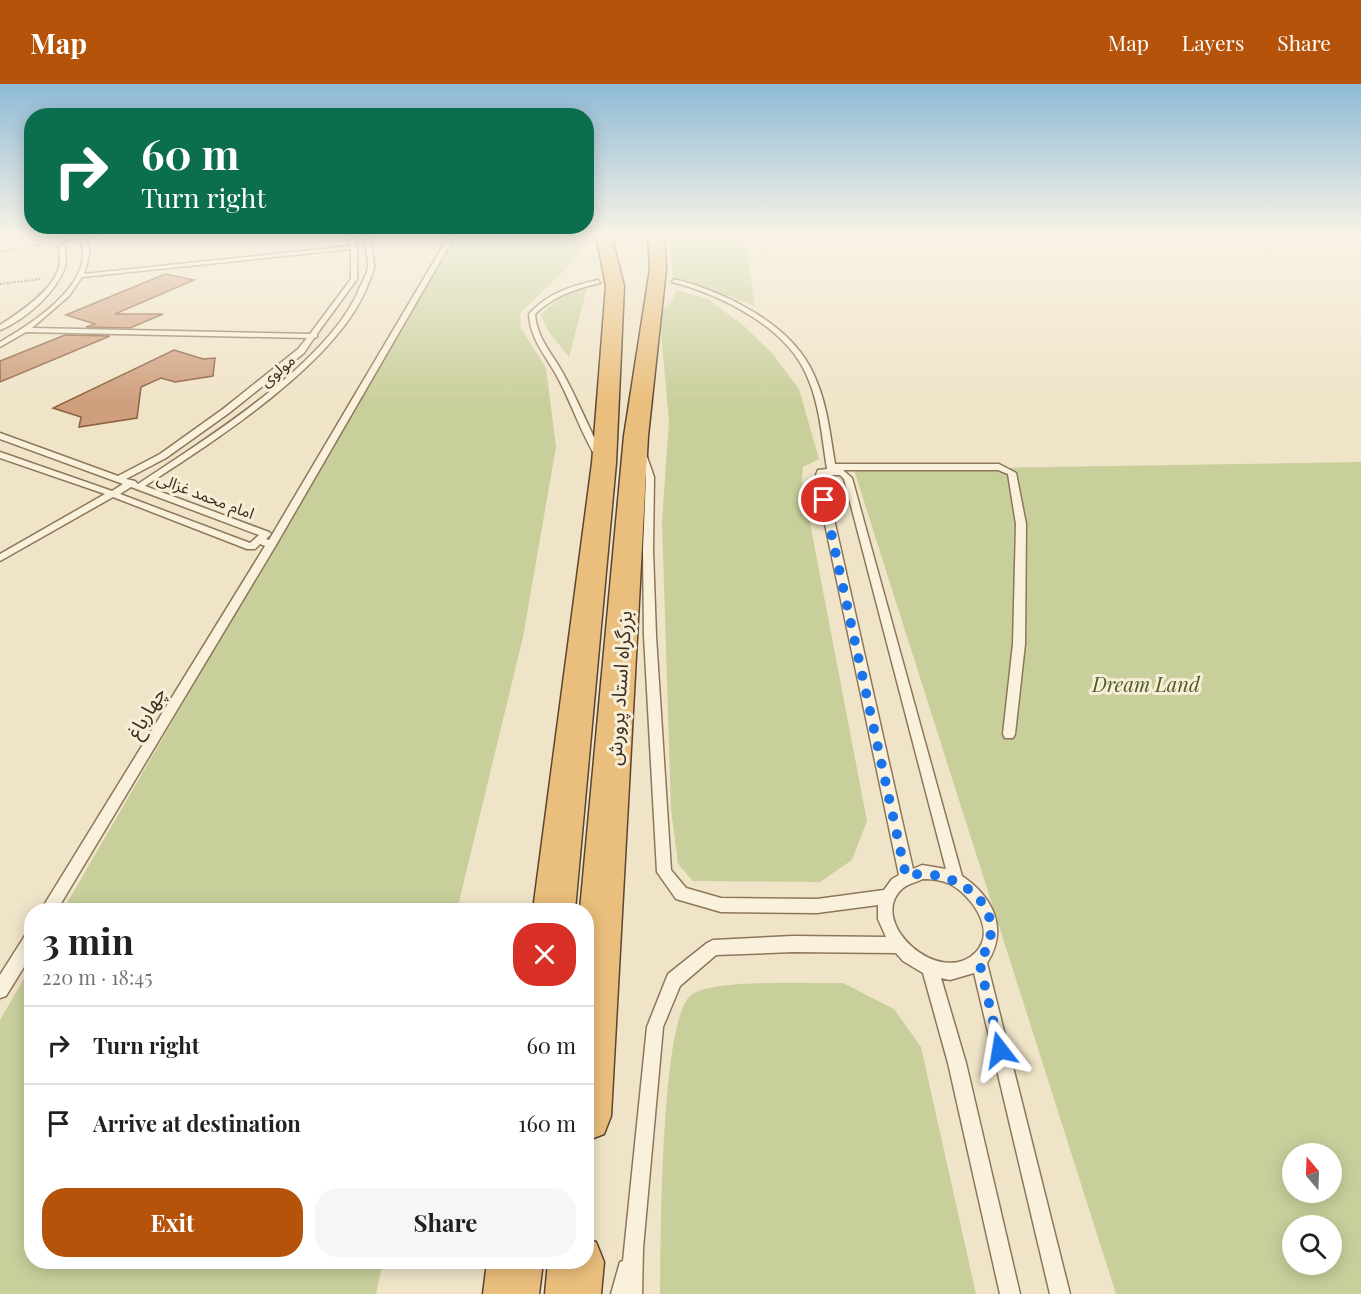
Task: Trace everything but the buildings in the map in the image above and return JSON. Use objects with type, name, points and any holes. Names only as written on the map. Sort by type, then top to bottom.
[{"type":"highway","name":"بزرگراه استاد پرورش","points":[[555,903],[604,463],[615,290]]},
{"type":"highway","name":"بزرگراه استاد پرورش","points":[[594,1007],[636,436],[653,290]]},
{"type":"highway","points":[[511,1294],[514,1269]]},
{"type":"highway","points":[[573,1294],[575,1269]]},
{"type":"lane","points":[[0,328],[18,317],[47,290]]},
{"type":"lane","points":[[0,345],[26,330],[50,311],[69,290]]},
{"type":"lane","name":"مولوی","points":[[121,478],[163,456],[226,411],[301,351],[315,336],[347,290]]},
{"type":"lane","name":"مولوی","points":[[0,558],[113,494],[136,484],[218,434],[314,357],[343,325],[364,290]]},
{"type":"lane","name":"چهارباغ","points":[[53,903],[265,543],[419,290]]},
{"type":"lane","points":[[562,290],[548,298],[532,314],[532,325],[540,347],[561,375],[579,419],[604,463]]},
{"type":"lane","points":[[709,290],[739,306],[780,336],[804,362],[820,399],[832,469]]},
{"type":"lane","points":[[26,330],[315,336]]},
{"type":"lane","name":"امام محمد غزالی","points":[[0,436],[121,478],[266,534],[265,543],[251,547],[113,494],[0,455]]},
{"type":"lane","points":[[636,436],[650,477],[648,550],[650,636],[664,872],[681,894],[721,905],[817,906],[886,897]]},
{"type":"lane","points":[[906,876],[819,477],[821,472],[832,469],[999,467],[1011,473],[1021,524],[1019,644],[1009,734]]},
{"type":"lane","points":[[832,469],[842,472],[848,478],[956,879]]},
{"type":"lane","points":[[922,872],[956,879],[976,896],[990,918],[992,934],[988,949],[979,961],[965,969],[948,971],[930,968],[912,959],[898,945],[888,930],[884,913],[886,897],[894,884],[906,876],[922,872]]},
{"type":"lane","points":[[632,1294],[633,1248],[655,1027],[674,980],[713,948],[898,945]]},
{"type":"lane","points":[[0,990],[24,952]]},
{"type":"lane","points":[[979,961],[1060,1294]]},
{"type":"lane","points":[[930,968],[957,1063],[1010,1294]]},
{"type":"lane","points":[[621,1294],[633,1248]]},
{"type":"green space","points":[[422,290],[544,290],[520,313],[521,328],[546,368],[556,447],[523,637],[459,903],[67,903]]},
{"type":"green space","points":[[586,290],[569,357],[549,332],[541,315],[551,305],[573,292]]},
{"type":"green space","points":[[677,290],[708,299],[744,326],[772,353],[799,389],[819,459],[803,467],[802,481],[867,821],[852,860],[820,882],[693,881],[678,864],[671,809],[662,522],[669,420],[660,323],[662,310],[671,302]]},
{"type":"green space","points":[[713,290],[753,290],[755,306]]},
{"type":"green space","name":"Dream Land","points":[[1361,462],[1361,1294],[1116,1294],[854,470]]},
{"type":"green space","points":[[24,978],[24,1269],[381,1269],[376,1294],[0,1294],[0,1020]]},
{"type":"green space","points":[[843,983],[894,1009],[921,1047],[976,1294],[660,1294],[662,1186],[668,1090],[673,1047],[680,1015],[690,996],[701,990],[739,984]]},
{"type":"route","points":[[824,500],[906,876],[922,872],[956,879],[982,903],[990,918],[992,934],[988,949],[979,961],[1000,1050]]}]
